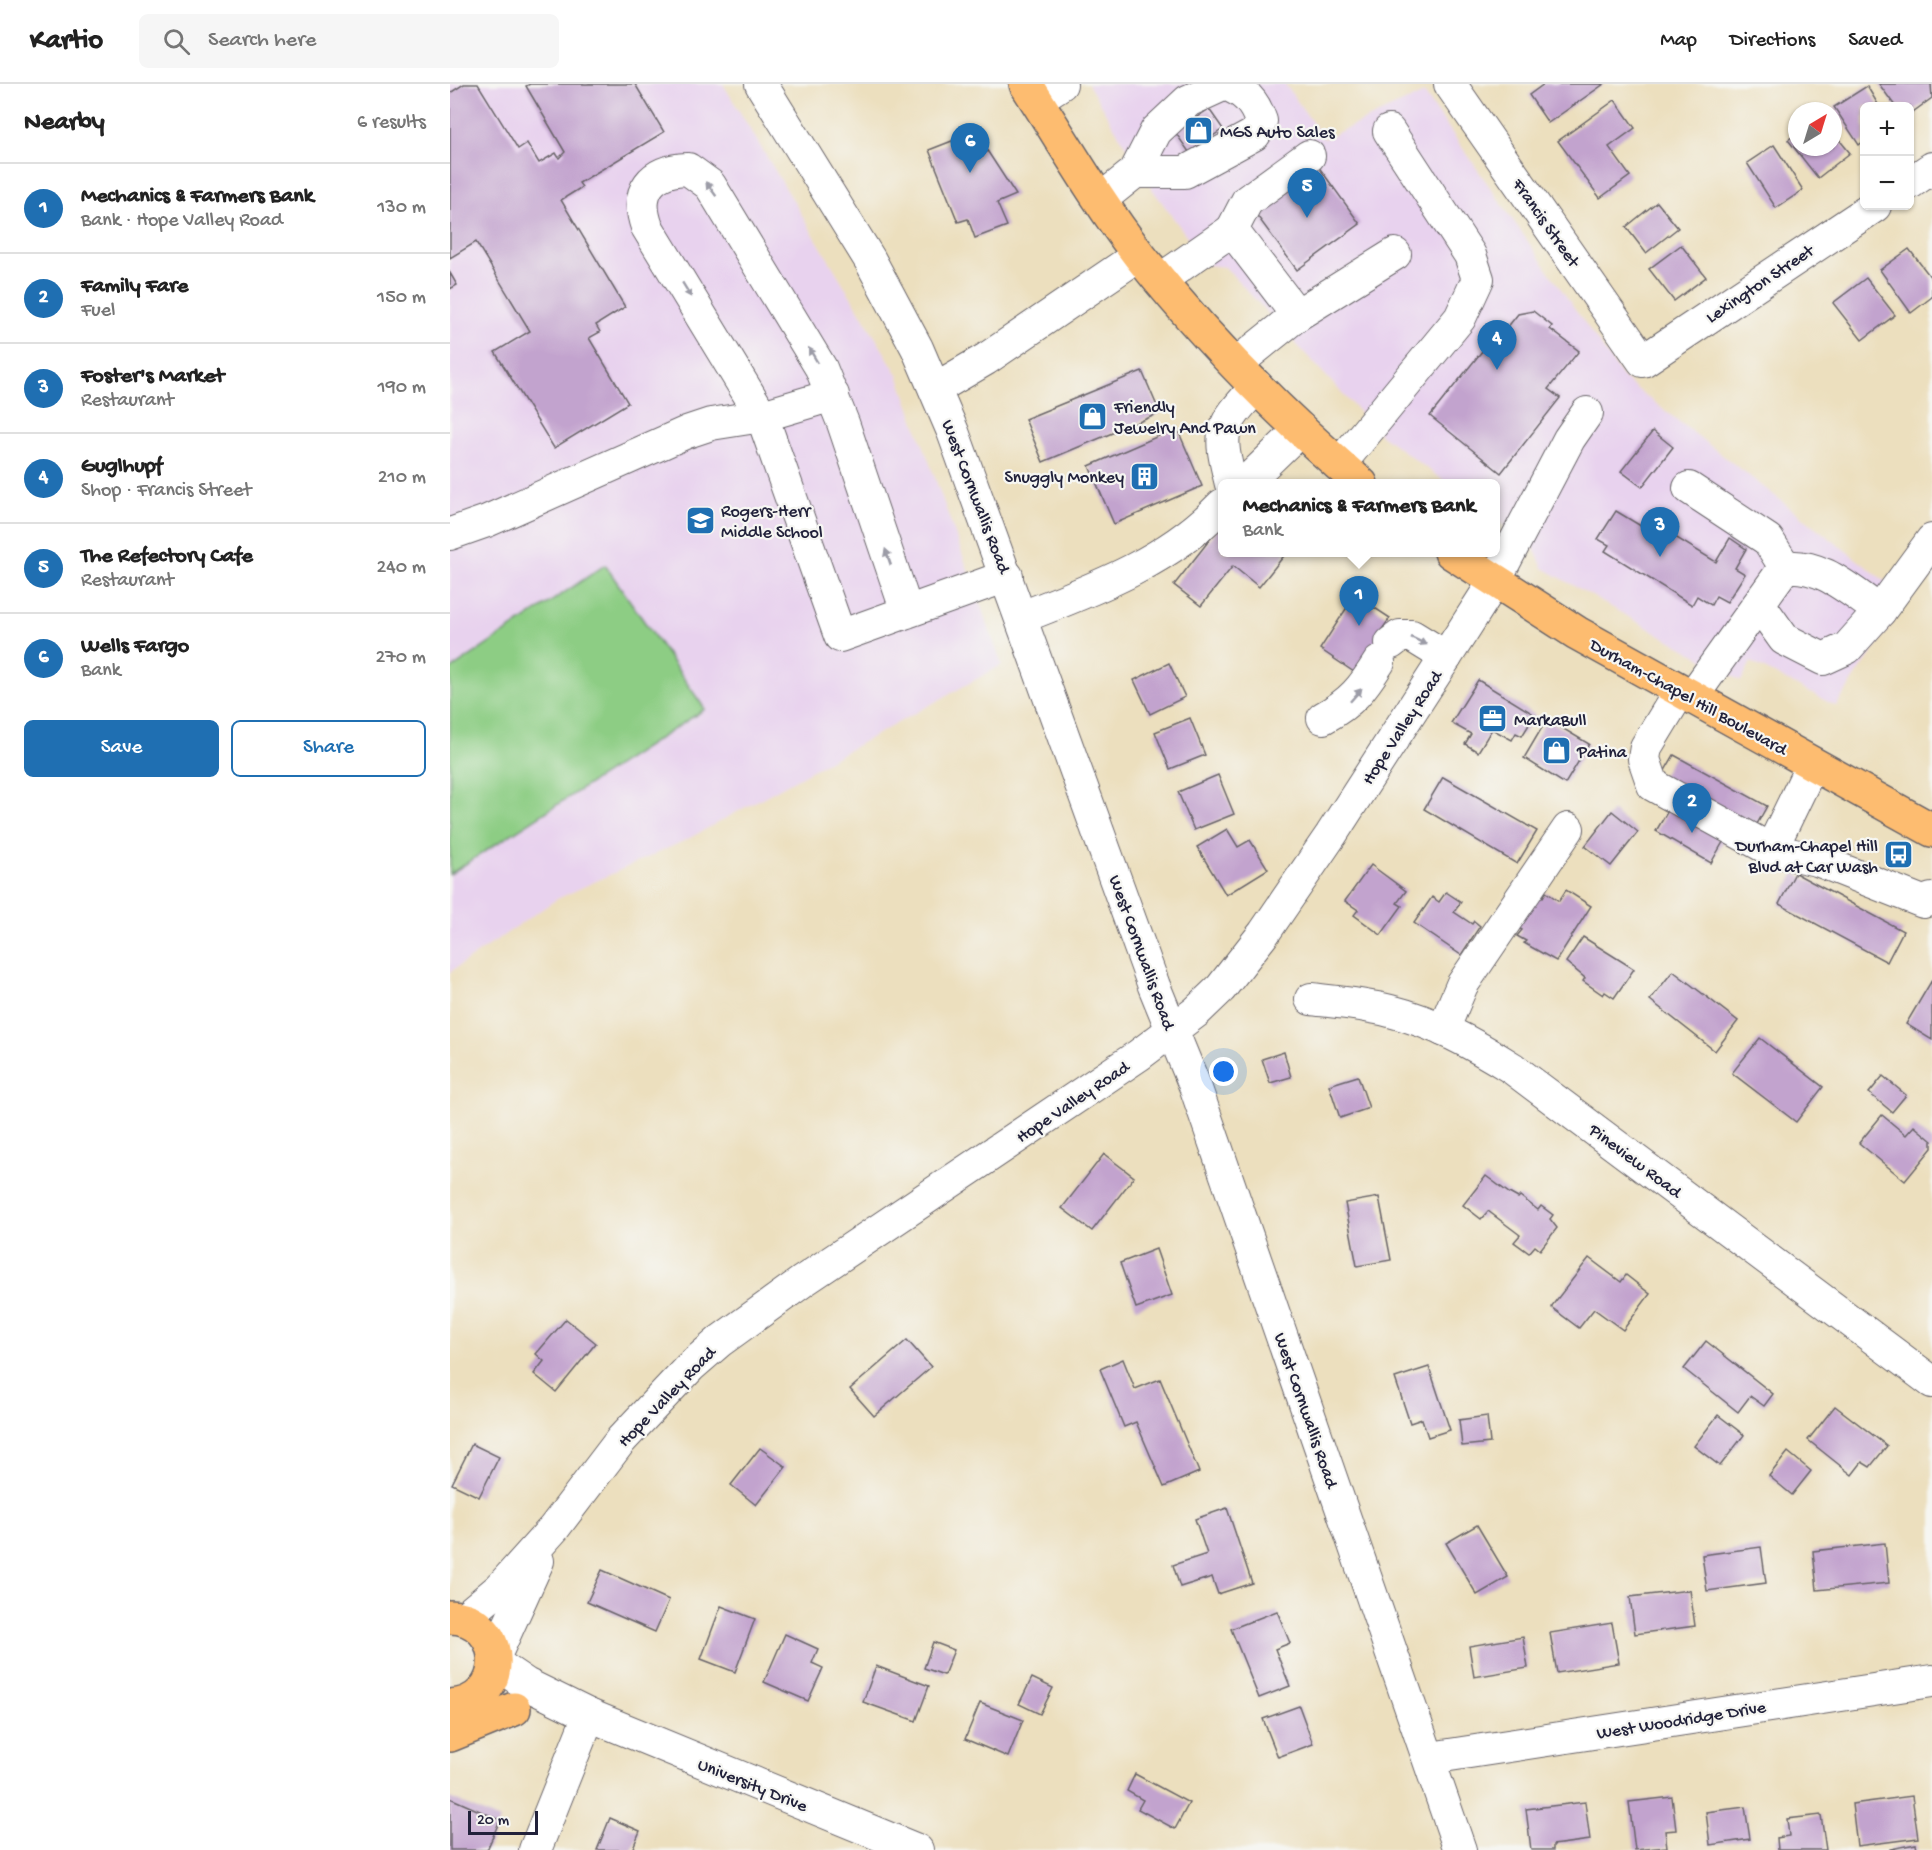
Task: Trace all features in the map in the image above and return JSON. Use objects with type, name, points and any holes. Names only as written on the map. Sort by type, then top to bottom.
[{"type":"main road","points":[[1041,90],[1100,200],[1139,255],[1247,375],[1350,474]]},
{"type":"main road","name":"Durham-Chapel Hill Boulevard","points":[[1458,557],[1577,633],[1932,830]]},
{"type":"main road","points":[[456,1618],[476,1625],[486,1635],[495,1660],[489,1684],[460,1704]]},
{"type":"main road","points":[[450,1735],[514,1709]]},
{"type":"street","name":"West Cornwallis Road","points":[[761,84],[870,260],[917,348],[935,389],[1007,576],[1172,1030],[1195,1086],[1430,1758],[1460,1850]]},
{"type":"street","name":"Francis Street","points":[[1450,84],[1643,361]]},
{"type":"street","points":[[1350,474],[1460,318],[1478,279],[1470,255],[1389,131]]},
{"type":"street","points":[[1160,280],[1232,230],[1247,201],[1309,156]]},
{"type":"street","points":[[1914,180],[1932,168]]},
{"type":"street","points":[[907,612],[833,395],[821,368],[710,185],[688,169],[660,173],[647,185],[642,200],[642,214],[647,227],[762,416],[840,636],[907,612],[1007,576]]},
{"type":"street","points":[[1100,200],[1135,172]]},
{"type":"street","name":"Lexington Street","points":[[1643,361],[1869,210]]},
{"type":"street","points":[[1232,230],[1297,315]]},
{"type":"street","points":[[1230,479],[1221,436],[1247,375],[1297,315],[1395,254]]},
{"type":"street","points":[[935,389],[986,359],[1139,255]]},
{"type":"street","points":[[450,534],[487,521],[687,432],[711,424],[762,416],[833,395]]},
{"type":"street","name":"Hope Valley Road","points":[[456,1618],[500,1588],[554,1528],[621,1440],[690,1367],[720,1341],[803,1281],[1020,1137],[1172,1030],[1221,988],[1264,933],[1494,582],[1569,439],[1587,413]]},
{"type":"street","points":[[1248,479],[1301,429]]},
{"type":"street","points":[[1689,488],[1768,540],[1785,567]]},
{"type":"street","points":[[1022,617],[1120,578],[1168,551],[1206,523],[1218,510]]},
{"type":"street","points":[[1759,604],[1784,639],[1823,659],[1847,648],[1880,611],[1932,540]]},
{"type":"street","points":[[1880,611],[1822,572],[1802,565],[1785,567],[1759,604],[1646,747],[1644,759],[1653,785],[1771,850],[1817,860],[1923,902],[1932,898]]},
{"type":"street","points":[[1323,718],[1345,706],[1360,692],[1385,652],[1400,636],[1412,636],[1446,657]]},
{"type":"street","points":[[1771,850],[1812,765]]},
{"type":"street","points":[[1443,1030],[1462,985],[1568,829]]},
{"type":"street","name":"Pineview Road","points":[[1311,999],[1381,1009],[1443,1030],[1477,1046],[1512,1068],[1932,1382]]},
{"type":"street","name":"Hope Valley Road","points":[[495,1660],[519,1600],[554,1528]]},
{"type":"street","name":"University Drive","points":[[495,1660],[526,1684],[589,1715],[917,1850]]},
{"type":"street","name":"West Woodridge Drive","points":[[1430,1758],[1932,1681]]},
{"type":"street","name":"University Drive","points":[[460,1704],[589,1715]]},
{"type":"street","points":[[535,1850],[589,1715]]},
{"type":"shaded area","name":"Rogers-Herr Middle School","points":[[450,84],[723,84],[898,375],[1002,665],[688,839],[557,899],[450,972]]},
{"type":"shaded area","points":[[1088,84],[1285,84],[1324,139],[1424,93],[1624,379],[1908,599],[1836,706],[1751,662],[1741,681],[1543,568],[1533,546],[1500,522],[1500,479],[1442,479],[1380,434],[1225,267],[1208,265],[1152,189]]},
{"type":"green space","points":[[605,565],[705,709],[450,874],[450,670]]},
{"type":"building","points":[[464,84],[478,84],[518,149],[527,143],[539,163],[556,153],[559,158],[565,152],[526,86],[530,84],[635,84],[664,132],[579,183],[582,187],[561,200],[625,307],[596,325],[600,332],[589,338],[628,403],[554,448],[495,352],[530,331],[476,242],[450,258],[450,93]]},
{"type":"building","points":[[1544,84],[1604,84],[1548,123],[1529,95]]},
{"type":"building","points":[[1879,84],[1931,84],[1932,98],[1914,111],[1914,102],[1892,102]]},
{"type":"building","points":[[1867,86],[1877,102],[1860,102],[1859,145],[1842,119],[1842,102]]},
{"type":"building","points":[[1615,100],[1635,128],[1609,147],[1630,176],[1600,198],[1558,141]]},
{"type":"building","name":"MGS Auto Sales","points":[[1209,109],[1223,129],[1189,152],[1175,132]]},
{"type":"building","points":[[975,132],[1016,195],[997,203],[1007,226],[975,238],[968,219],[958,222],[929,150]]},
{"type":"building","points":[[1842,143],[1850,153],[1818,178],[1801,156],[1842,156]]},
{"type":"building","points":[[1774,145],[1803,190],[1776,208],[1747,163]]},
{"type":"building","points":[[1318,166],[1360,224],[1297,270],[1255,213]]},
{"type":"building","points":[[1657,202],[1678,228],[1646,253],[1626,227]]},
{"type":"building","points":[[1681,245],[1706,277],[1674,301],[1649,269]]},
{"type":"building","points":[[1909,249],[1932,279],[1932,297],[1911,313],[1880,270]]},
{"type":"building","points":[[450,273],[457,285],[450,289]]},
{"type":"building","points":[[1866,278],[1895,315],[1862,340],[1833,303]]},
{"type":"building","points":[[1533,311],[1552,326],[1550,329],[1579,351],[1548,389],[1560,398],[1501,473],[1430,416],[1487,345],[1491,348],[1518,314]]},
{"type":"building","name":"Friendly Jewelry And Pawn","points":[[1142,371],[1160,413],[1043,462],[1025,419]]},
{"type":"building","name":"Snuggly Monkey","points":[[1177,428],[1202,486],[1114,524],[1089,466]]},
{"type":"building","points":[[1653,431],[1673,447],[1642,487],[1621,471]]},
{"type":"building","points":[[1616,511],[1644,528],[1649,521],[1716,562],[1730,538],[1746,549],[1735,568],[1745,574],[1727,602],[1716,596],[1711,605],[1697,596],[1692,605],[1605,551],[1609,545],[1598,539]]},
{"type":"building","points":[[1218,529],[1218,557],[1283,557],[1259,587],[1233,566],[1201,606],[1174,585]]},
{"type":"building","points":[[1355,595],[1390,618],[1378,635],[1382,663],[1354,672],[1320,649]]},
{"type":"building","points":[[1169,663],[1185,697],[1150,714],[1134,680]]},
{"type":"building","name":"MarkaBull","points":[[1478,680],[1535,715],[1522,736],[1516,733],[1512,740],[1492,729],[1478,752],[1465,744],[1471,734],[1451,723]]},
{"type":"building","points":[[1190,718],[1205,755],[1170,769],[1155,732]]},
{"type":"building","name":"Patina","points":[[1547,719],[1589,744],[1565,784],[1524,758]]},
{"type":"building","points":[[1674,755],[1767,806],[1752,833],[1659,781]]},
{"type":"building","points":[[1218,775],[1234,814],[1194,830],[1178,792]]},
{"type":"building","points":[[1443,777],[1537,831],[1517,864],[1424,809]]},
{"type":"building","points":[[1673,802],[1727,835],[1711,863],[1656,831]]},
{"type":"building","points":[[1612,811],[1638,832],[1611,866],[1585,846]]},
{"type":"building","points":[[1227,829],[1238,847],[1250,840],[1268,869],[1226,895],[1197,847]]},
{"type":"building","points":[[1371,865],[1406,891],[1397,903],[1402,906],[1381,935],[1354,915],[1358,910],[1345,901]]},
{"type":"building","points":[[1795,873],[1903,931],[1887,962],[1779,904]]},
{"type":"building","points":[[1530,889],[1543,897],[1546,892],[1559,901],[1566,890],[1591,906],[1556,961],[1524,943],[1526,941],[1517,936],[1522,930],[1509,922]]},
{"type":"building","points":[[1446,892],[1461,902],[1454,912],[1472,924],[1474,921],[1480,926],[1461,955],[1414,923],[1432,897],[1439,902]]},
{"type":"building","points":[[1583,937],[1634,969],[1614,998],[1605,992],[1603,995],[1583,981],[1585,978],[1566,962]]},
{"type":"building","points":[[1673,971],[1738,1021],[1715,1051],[1650,1000]]},
{"type":"building","points":[[1932,980],[1932,1040],[1906,1024]]},
{"type":"building","points":[[1760,1038],[1823,1087],[1796,1122],[1732,1073]]},
{"type":"building","points":[[1284,1052],[1291,1077],[1270,1083],[1262,1059]]},
{"type":"building","points":[[1358,1076],[1369,1108],[1340,1118],[1329,1085]]},
{"type":"building","points":[[1883,1076],[1906,1095],[1892,1112],[1869,1093]]},
{"type":"building","points":[[1882,1115],[1906,1135],[1914,1126],[1932,1141],[1932,1148],[1905,1181],[1859,1143]]},
{"type":"building","points":[[1104,1154],[1134,1177],[1092,1231],[1062,1208]]},
{"type":"building","points":[[1486,1176],[1509,1193],[1518,1198],[1520,1196],[1538,1210],[1541,1206],[1553,1215],[1550,1219],[1557,1228],[1540,1250],[1535,1246],[1529,1253],[1514,1242],[1520,1235],[1488,1211],[1481,1219],[1463,1205]]},
{"type":"building","points":[[1379,1197],[1391,1260],[1357,1266],[1345,1203]]},
{"type":"building","points":[[1156,1249],[1172,1295],[1136,1308],[1120,1263]]},
{"type":"building","points":[[1589,1258],[1621,1282],[1626,1275],[1650,1294],[1623,1330],[1594,1309],[1579,1328],[1551,1307]]},
{"type":"building","points":[[566,1319],[596,1343],[556,1392],[534,1374],[544,1361],[536,1354]]},
{"type":"building","points":[[907,1340],[931,1367],[874,1416],[850,1389]]},
{"type":"building","points":[[1706,1341],[1773,1394],[1764,1406],[1750,1396],[1738,1412],[1684,1369]]},
{"type":"building","points":[[1123,1359],[1135,1389],[1160,1379],[1199,1472],[1164,1487],[1136,1422],[1124,1427],[1100,1369]]},
{"type":"building","points":[[1429,1367],[1450,1430],[1428,1437],[1422,1419],[1410,1423],[1395,1378]]},
{"type":"building","points":[[1835,1406],[1887,1446],[1870,1467],[1862,1462],[1852,1475],[1808,1440]]},
{"type":"building","points":[[1718,1415],[1744,1435],[1720,1466],[1694,1446]]},
{"type":"building","points":[[1487,1416],[1490,1443],[1462,1446],[1459,1420]]},
{"type":"building","points":[[472,1444],[499,1457],[479,1497],[452,1484]]},
{"type":"building","points":[[760,1448],[786,1467],[756,1505],[731,1485]]},
{"type":"building","points":[[1788,1452],[1811,1471],[1792,1495],[1769,1476]]},
{"type":"building","points":[[1227,1508],[1252,1583],[1218,1594],[1212,1577],[1180,1587],[1173,1565],[1207,1554],[1195,1519]]},
{"type":"building","points":[[1477,1525],[1508,1577],[1477,1595],[1446,1543]]},
{"type":"building","points":[[1885,1543],[1889,1583],[1817,1590],[1813,1551]]},
{"type":"building","points":[[1761,1547],[1766,1583],[1707,1591],[1702,1555]]},
{"type":"building","points":[[602,1570],[669,1600],[655,1632],[587,1602]]},
{"type":"building","points":[[1690,1590],[1695,1626],[1635,1634],[1630,1597]]},
{"type":"building","points":[[721,1606],[755,1619],[735,1672],[701,1659]]},
{"type":"building","points":[[1277,1611],[1290,1643],[1275,1649],[1290,1686],[1259,1698],[1231,1629]]},
{"type":"building","points":[[1612,1623],[1619,1663],[1557,1673],[1550,1633]]},
{"type":"building","points":[[785,1634],[818,1649],[812,1663],[823,1668],[808,1701],[764,1682]]},
{"type":"building","points":[[1523,1637],[1528,1668],[1474,1677],[1469,1646]]},
{"type":"building","points":[[933,1642],[954,1650],[944,1675],[924,1668]]},
{"type":"building","points":[[876,1666],[929,1686],[916,1721],[863,1702]]},
{"type":"building","points":[[1032,1678],[1053,1688],[1040,1714],[1019,1704]]},
{"type":"building","points":[[980,1703],[1023,1720],[1008,1757],[965,1739]]},
{"type":"building","points":[[1299,1706],[1313,1744],[1278,1757],[1263,1719]]},
{"type":"building","points":[[1135,1774],[1189,1803],[1175,1829],[1138,1809],[1143,1800],[1127,1791]]},
{"type":"building","points":[[1912,1796],[1918,1838],[1857,1846],[1852,1804]]},
{"type":"building","points":[[1672,1797],[1676,1830],[1665,1831],[1667,1847],[1635,1850],[1629,1802]]},
{"type":"building","points":[[450,1798],[500,1820],[487,1850],[450,1850]]},
{"type":"building","points":[[1585,1802],[1590,1840],[1553,1845],[1553,1850],[1531,1850],[1526,1809]]},
{"type":"building","points":[[1745,1807],[1750,1839],[1710,1845],[1706,1812]]},
{"type":"building","points":[[1821,1815],[1826,1850],[1778,1850],[1777,1838],[1789,1836],[1787,1819]]},
{"type":"building","points":[[610,1818],[640,1831],[632,1850],[597,1850]]},
{"type":"building","points":[[1916,1844],[1917,1850],[1890,1850],[1890,1849]]},
{"type":"place","name":"MGS Auto Sales","points":[[1199,131]]},
{"type":"place","name":"Wells Fargo","points":[[970,173]]},
{"type":"place","name":"The Refectory Cafe","points":[[1307,218]]},
{"type":"place","name":"Guglhupf","points":[[1497,370]]},
{"type":"place","name":"Friendly Jewelry And Pawn","points":[[1093,416]]},
{"type":"place","name":"Snuggly Monkey","points":[[1145,476]]},
{"type":"place","name":"Rogers-Herr Middle School","points":[[700,520]]},
{"type":"place","name":"Foster's Market","points":[[1660,557]]},
{"type":"place","name":"Mechanics & Farmers Bank","points":[[1359,626]]},
{"type":"place","name":"MarkaBull","points":[[1493,719]]},
{"type":"place","name":"Patina","points":[[1556,751]]},
{"type":"place","name":"Family Fare","points":[[1692,833]]},
{"type":"place","name":"Durham-Chapel Hill Blvd at Car Wash","points":[[1899,855]]}]
